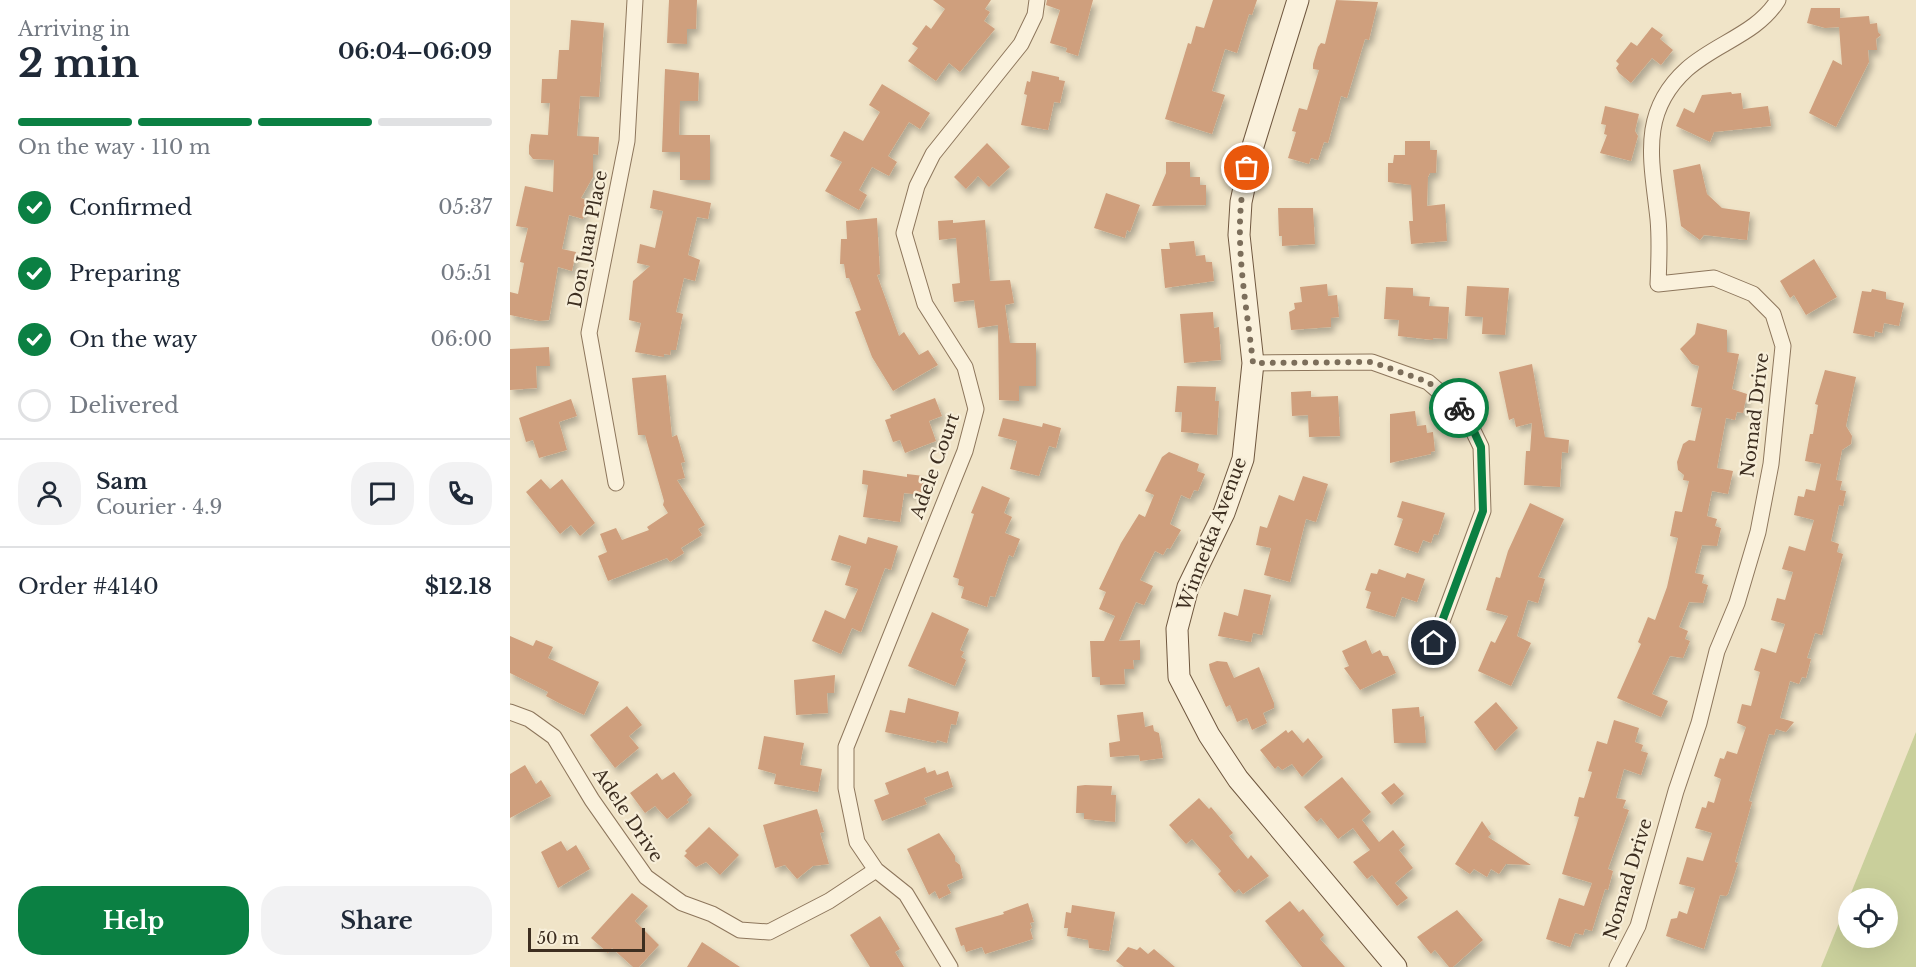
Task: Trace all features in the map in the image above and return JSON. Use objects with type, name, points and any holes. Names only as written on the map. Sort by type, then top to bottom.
[{"type":"main road","name":"Winnetka Avenue","points":[[1298,0],[1247,168],[1241,202],[1239,235],[1253,363],[1244,459],[1224,513],[1188,587],[1177,628],[1179,677],[1209,735],[1238,779],[1396,967]]},
{"type":"street","name":"Don Juan Place","points":[[616,483],[589,333],[627,141],[635,0]]},
{"type":"street","name":"Adele Court","points":[[876,870],[857,842],[846,788],[846,747],[965,452],[976,409],[965,367],[925,304],[904,233],[917,186],[933,154],[1021,44],[1035,15],[1037,0]]},
{"type":"street","name":"Nomad Drive","points":[[1617,967],[1638,926],[1676,790],[1699,723],[1717,651],[1737,603],[1758,532],[1771,464],[1783,346],[1773,314],[1753,294],[1714,278],[1658,284],[1660,240],[1650,144],[1653,120],[1667,91],[1688,68],[1740,35],[1772,9],[1778,0]]},
{"type":"street","points":[[1253,363],[1372,362],[1428,382],[1466,414],[1481,447],[1483,511],[1434,643]]},
{"type":"street","name":"Adele Drive","points":[[510,712],[528,719],[554,737],[592,800],[646,877],[682,903],[712,914],[740,930],[769,932],[829,901],[876,870]]},
{"type":"street","points":[[876,870],[906,894],[950,967]]},
{"type":"green space","points":[[1916,732],[1916,967],[1821,967],[1838,925],[1838,948],[1898,948],[1898,888],[1853,888]]},
{"type":"building","points":[[669,0],[697,0],[696,29],[687,29],[687,44],[667,43]]},
{"type":"building","points":[[933,0],[991,0],[985,9],[990,12],[984,21],[995,29],[960,72],[949,63],[936,81],[908,61],[918,48],[912,44],[926,25],[931,29],[945,9]]},
{"type":"building","points":[[1047,0],[1093,0],[1078,56],[1066,52],[1067,48],[1050,43],[1060,10],[1046,5]]},
{"type":"building","points":[[1213,0],[1257,0],[1252,15],[1249,14],[1237,53],[1225,49],[1212,91],[1225,95],[1212,134],[1165,119],[1188,43],[1191,44],[1196,26],[1204,28]]},
{"type":"building","points":[[1336,0],[1378,2],[1369,40],[1365,39],[1347,98],[1341,96],[1328,143],[1324,142],[1318,160],[1311,158],[1309,164],[1288,158],[1296,132],[1292,131],[1299,108],[1307,110],[1319,70],[1313,69],[1313,64],[1318,47],[1321,43],[1325,44]]},
{"type":"building","points":[[1811,8],[1840,8],[1840,18],[1869,16],[1870,24],[1877,23],[1878,32],[1881,35],[1876,39],[1877,50],[1868,50],[1869,62],[1836,127],[1809,113],[1833,60],[1842,65],[1839,27],[1825,28],[1807,23]]},
{"type":"building","points":[[571,20],[604,23],[599,97],[580,96],[577,136],[599,137],[598,155],[593,154],[593,177],[581,198],[587,200],[583,219],[569,215],[562,249],[576,252],[572,271],[558,267],[549,320],[539,321],[510,315],[510,292],[518,294],[524,263],[520,262],[528,228],[516,226],[525,186],[553,192],[554,160],[533,159],[529,154],[529,146],[531,134],[548,135],[550,103],[541,103],[542,79],[557,79],[559,50],[569,50]]},
{"type":"building","points":[[1652,27],[1663,35],[1660,39],[1673,50],[1661,65],[1652,58],[1631,83],[1619,73],[1616,68],[1619,64],[1616,61],[1631,42],[1637,46]]},
{"type":"building","points":[[665,69],[699,73],[698,101],[680,101],[679,135],[710,135],[710,180],[680,180],[680,152],[662,152]]},
{"type":"building","points":[[1032,71],[1059,77],[1059,80],[1065,81],[1060,103],[1054,102],[1048,130],[1021,125],[1027,95],[1024,94]]},
{"type":"building","points":[[882,84],[930,113],[920,129],[909,122],[888,156],[897,162],[889,176],[872,167],[859,190],[867,195],[859,210],[825,191],[842,162],[830,156],[844,131],[863,141],[880,112],[869,105]]},
{"type":"building","points":[[1731,92],[1732,94],[1741,93],[1743,109],[1768,106],[1771,126],[1714,132],[1710,142],[1676,126],[1684,108],[1694,113],[1702,95]]},
{"type":"building","points":[[1605,106],[1639,114],[1635,131],[1638,136],[1631,161],[1600,153],[1607,135],[1604,134],[1606,125],[1601,124]]},
{"type":"building","points":[[1405,141],[1430,141],[1430,150],[1437,150],[1436,173],[1430,173],[1428,177],[1427,206],[1445,204],[1447,241],[1411,244],[1409,221],[1413,221],[1411,185],[1388,182],[1388,163],[1393,163],[1394,155],[1405,155]]},
{"type":"building","points":[[987,143],[1010,167],[989,187],[978,176],[966,189],[954,177]]},
{"type":"building","points":[[1166,162],[1190,162],[1190,177],[1200,177],[1200,185],[1206,185],[1206,205],[1152,206],[1166,173]]},
{"type":"building","points":[[1700,164],[1707,194],[1722,208],[1750,212],[1747,240],[1704,235],[1700,240],[1681,226],[1673,170]]},
{"type":"building","points":[[653,190],[711,203],[708,219],[697,217],[688,255],[700,260],[695,281],[684,278],[676,312],[683,314],[676,350],[671,350],[670,355],[664,354],[664,357],[635,352],[641,323],[629,320],[633,281],[650,266],[637,263],[640,244],[655,248],[663,211],[650,208]]},
{"type":"building","points":[[1106,193],[1140,205],[1130,232],[1127,230],[1125,238],[1094,228]]},
{"type":"building","points":[[1278,208],[1313,208],[1315,244],[1282,246],[1282,236],[1279,236]]},
{"type":"building","points":[[877,218],[880,274],[877,275],[899,336],[904,332],[919,355],[928,350],[938,365],[893,391],[872,357],[855,312],[861,310],[849,278],[846,278],[844,264],[840,264],[841,239],[847,239],[846,221]]},
{"type":"building","points":[[953,220],[953,223],[985,220],[990,281],[1010,280],[1014,303],[1005,305],[1010,343],[1036,343],[1036,386],[1019,386],[1019,401],[999,400],[998,325],[978,328],[974,300],[954,302],[952,284],[960,283],[956,238],[939,240],[938,221]]},
{"type":"building","points":[[1194,241],[1196,256],[1205,255],[1206,262],[1212,262],[1214,281],[1165,288],[1161,249],[1170,249],[1169,243]]},
{"type":"building","points":[[1814,259],[1837,297],[1806,315],[1794,295],[1790,298],[1780,281]]},
{"type":"building","points":[[1327,284],[1328,296],[1337,295],[1339,317],[1331,318],[1331,327],[1291,330],[1289,312],[1295,309],[1294,303],[1302,302],[1300,287]]},
{"type":"building","points":[[1467,286],[1509,288],[1505,335],[1482,334],[1483,317],[1465,316]]},
{"type":"building","points":[[1386,287],[1413,288],[1413,296],[1430,297],[1429,306],[1449,307],[1447,339],[1433,338],[1433,340],[1398,336],[1399,320],[1384,319]]},
{"type":"building","points":[[1872,289],[1886,292],[1886,299],[1904,303],[1899,326],[1884,323],[1882,333],[1875,331],[1874,337],[1853,333],[1862,291],[1871,292]]},
{"type":"building","points":[[1213,312],[1214,328],[1219,327],[1221,360],[1184,363],[1180,314]]},
{"type":"building","points":[[1697,323],[1727,330],[1727,352],[1739,354],[1732,389],[1747,394],[1743,413],[1737,412],[1735,420],[1726,418],[1717,468],[1733,471],[1728,494],[1712,491],[1707,516],[1717,519],[1715,526],[1721,528],[1717,546],[1702,545],[1695,573],[1704,575],[1702,583],[1708,585],[1703,603],[1689,602],[1679,627],[1688,631],[1685,639],[1690,641],[1683,658],[1670,656],[1652,694],[1668,701],[1661,717],[1617,698],[1641,644],[1638,642],[1648,617],[1655,620],[1667,587],[1678,538],[1670,536],[1675,511],[1682,512],[1689,481],[1683,480],[1684,475],[1678,470],[1677,462],[1683,444],[1689,440],[1695,441],[1702,408],[1691,406],[1699,366],[1692,364],[1680,349],[1695,334]]},
{"type":"building","points":[[549,347],[550,366],[536,366],[537,388],[510,390],[510,349]]},
{"type":"building","points":[[1532,364],[1545,437],[1569,440],[1568,453],[1562,452],[1560,487],[1524,485],[1526,451],[1530,451],[1532,423],[1516,427],[1514,418],[1509,420],[1499,372]]},
{"type":"building","points":[[1825,370],[1856,377],[1846,426],[1852,436],[1851,444],[1842,450],[1836,480],[1842,481],[1840,490],[1846,491],[1843,506],[1839,505],[1831,541],[1839,544],[1837,552],[1843,554],[1822,635],[1815,633],[1807,658],[1811,659],[1806,678],[1802,677],[1799,684],[1790,681],[1780,718],[1794,722],[1786,732],[1776,729],[1774,735],[1769,734],[1749,801],[1752,802],[1735,862],[1738,863],[1728,894],[1720,895],[1704,949],[1666,936],[1671,919],[1677,918],[1679,911],[1687,914],[1695,888],[1679,884],[1687,857],[1703,861],[1712,833],[1695,828],[1702,807],[1706,808],[1708,801],[1714,803],[1721,779],[1714,776],[1720,758],[1724,759],[1727,751],[1737,754],[1746,727],[1737,723],[1742,704],[1751,706],[1760,672],[1754,670],[1761,648],[1776,653],[1785,624],[1771,620],[1777,598],[1785,600],[1793,572],[1782,569],[1789,546],[1805,551],[1814,520],[1794,515],[1798,496],[1804,497],[1806,489],[1815,491],[1821,464],[1805,461],[1810,434],[1813,434],[1818,405],[1815,404]]},
{"type":"building","points":[[666,375],[672,437],[677,435],[685,462],[681,463],[685,478],[677,480],[705,525],[698,529],[702,535],[681,548],[684,553],[670,562],[667,558],[608,581],[598,556],[607,552],[600,534],[616,528],[622,540],[649,530],[647,527],[668,513],[663,505],[664,501],[645,435],[638,435],[632,378]]},
{"type":"building","points":[[1177,386],[1216,387],[1215,401],[1219,401],[1217,435],[1181,432],[1182,412],[1175,412]]},
{"type":"building","points":[[1311,391],[1311,397],[1338,396],[1340,436],[1309,437],[1308,415],[1292,416],[1291,392]]},
{"type":"building","points":[[935,398],[942,416],[929,421],[936,441],[905,453],[900,440],[893,442],[885,420],[891,418],[890,415]]},
{"type":"building","points":[[571,399],[577,416],[559,422],[567,450],[539,458],[533,440],[526,442],[519,418]]},
{"type":"building","points":[[1415,411],[1417,426],[1426,425],[1427,433],[1433,432],[1435,451],[1431,454],[1390,463],[1390,414]]},
{"type":"building","points":[[1003,418],[1042,427],[1043,423],[1061,428],[1056,448],[1049,446],[1039,476],[1010,469],[1017,441],[998,436]]},
{"type":"building","points":[[1169,452],[1199,464],[1197,471],[1205,474],[1198,491],[1194,490],[1190,499],[1181,495],[1170,524],[1181,530],[1170,549],[1167,548],[1163,555],[1155,551],[1140,580],[1153,586],[1144,605],[1136,602],[1119,641],[1140,640],[1140,660],[1133,660],[1134,669],[1124,669],[1125,684],[1100,685],[1100,677],[1092,677],[1090,641],[1104,641],[1115,616],[1099,609],[1106,592],[1099,589],[1121,543],[1139,514],[1145,517],[1154,495],[1145,491],[1162,457]]},
{"type":"building","points":[[863,470],[907,477],[907,474],[924,476],[922,495],[904,493],[900,522],[863,517],[868,485],[862,484]]},
{"type":"building","points":[[1303,476],[1328,484],[1316,522],[1306,519],[1290,582],[1264,575],[1271,548],[1256,545],[1260,526],[1267,528],[1279,495],[1294,501]]},
{"type":"building","points":[[541,479],[550,489],[562,479],[595,523],[580,536],[571,525],[560,534],[526,492]]},
{"type":"building","points":[[982,486],[1010,498],[1004,513],[1012,517],[1005,533],[1020,539],[1013,557],[1009,555],[995,597],[990,596],[987,607],[961,598],[964,587],[958,585],[959,579],[953,577],[974,514],[971,513]]},
{"type":"building","points":[[1402,501],[1445,513],[1438,535],[1434,534],[1431,543],[1423,540],[1418,553],[1394,545],[1403,519],[1397,517]]},
{"type":"building","points":[[1530,503],[1564,519],[1538,577],[1545,579],[1538,603],[1528,600],[1517,636],[1531,643],[1511,686],[1478,671],[1491,641],[1495,643],[1508,616],[1486,610],[1496,577],[1500,578],[1508,551]]},
{"type":"building","points":[[839,535],[866,544],[868,537],[898,546],[891,570],[885,568],[861,632],[852,628],[841,654],[812,641],[825,610],[845,619],[858,589],[845,585],[851,566],[831,560]]},
{"type":"building","points":[[1379,569],[1405,578],[1407,573],[1425,579],[1417,602],[1402,597],[1395,617],[1366,608],[1371,592],[1365,590],[1371,573],[1377,574]]},
{"type":"building","points":[[1244,589],[1271,595],[1262,635],[1253,633],[1251,642],[1218,636],[1224,612],[1238,616]]},
{"type":"building","points":[[932,612],[969,629],[960,650],[964,652],[961,657],[966,660],[955,686],[908,666]]},
{"type":"building","points":[[510,636],[533,646],[536,640],[553,647],[548,658],[599,682],[584,715],[546,696],[548,692],[510,673]]},
{"type":"building","points":[[1366,640],[1372,654],[1380,650],[1383,656],[1388,656],[1396,673],[1360,690],[1344,668],[1349,666],[1342,651]]},
{"type":"building","points":[[1217,661],[1227,662],[1234,678],[1259,667],[1274,703],[1274,708],[1263,713],[1267,723],[1252,730],[1247,718],[1237,722],[1230,705],[1226,707],[1210,670],[1209,664]]},
{"type":"building","points":[[835,675],[834,693],[827,693],[828,713],[796,715],[794,680]]},
{"type":"building","points":[[908,698],[959,712],[956,725],[951,724],[947,743],[937,740],[936,743],[885,732],[890,710],[905,713]]},
{"type":"building","points":[[1496,702],[1518,728],[1495,751],[1474,722]]},
{"type":"building","points":[[627,706],[642,725],[629,736],[639,748],[615,768],[590,735]]},
{"type":"building","points":[[1419,707],[1420,717],[1424,716],[1426,743],[1394,743],[1392,709]]},
{"type":"building","points":[[1143,712],[1145,727],[1153,725],[1154,731],[1159,733],[1163,758],[1140,761],[1139,755],[1110,757],[1109,743],[1120,741],[1117,715]]},
{"type":"building","points":[[1614,720],[1639,728],[1635,742],[1643,745],[1641,751],[1648,753],[1641,775],[1624,769],[1616,798],[1626,800],[1623,808],[1629,810],[1608,869],[1613,871],[1608,890],[1605,889],[1592,931],[1585,929],[1583,935],[1575,933],[1570,947],[1546,939],[1559,898],[1584,906],[1592,883],[1562,874],[1579,817],[1574,816],[1579,797],[1584,798],[1592,772],[1588,771],[1597,741],[1607,744]]},
{"type":"building","points":[[1286,730],[1288,733],[1292,730],[1303,743],[1308,738],[1323,757],[1302,777],[1292,764],[1282,770],[1278,766],[1275,769],[1260,750]]},
{"type":"building","points":[[764,736],[804,743],[800,765],[822,769],[818,792],[774,784],[776,774],[758,769]]},
{"type":"building","points":[[525,765],[536,784],[541,780],[551,796],[510,818],[510,774]]},
{"type":"building","points":[[925,767],[927,773],[935,770],[937,775],[948,771],[953,787],[924,798],[927,804],[882,821],[874,800],[889,794],[885,783]]},
{"type":"building","points":[[674,772],[692,795],[687,800],[689,802],[667,819],[655,806],[645,813],[630,793],[657,773],[662,780]]},
{"type":"building","points":[[1342,777],[1371,812],[1362,820],[1379,842],[1393,830],[1405,845],[1399,850],[1413,868],[1395,883],[1408,898],[1397,906],[1372,875],[1367,879],[1353,862],[1370,850],[1353,828],[1338,839],[1321,818],[1317,822],[1304,807]]},
{"type":"building","points":[[1394,783],[1404,794],[1391,805],[1381,793]]},
{"type":"building","points":[[1077,786],[1112,786],[1111,795],[1116,795],[1115,822],[1084,819],[1084,813],[1076,813]]},
{"type":"building","points":[[1199,798],[1209,809],[1211,807],[1233,833],[1229,836],[1248,859],[1251,855],[1269,876],[1243,894],[1239,889],[1235,893],[1218,874],[1221,871],[1192,839],[1186,844],[1169,825]]},
{"type":"building","points":[[817,809],[824,832],[820,833],[829,864],[813,866],[797,879],[785,865],[775,868],[763,825]]},
{"type":"building","points":[[1482,821],[1491,834],[1488,837],[1531,865],[1506,864],[1499,874],[1491,869],[1487,877],[1474,869],[1470,874],[1455,864]]},
{"type":"building","points":[[709,827],[739,855],[720,875],[706,862],[696,867],[684,856],[687,853],[685,851]]},
{"type":"building","points":[[939,833],[955,856],[955,861],[960,865],[963,878],[947,885],[951,893],[939,899],[935,891],[929,895],[907,849]]},
{"type":"building","points":[[561,841],[567,851],[576,845],[590,869],[558,888],[541,852]]},
{"type":"building","points":[[632,893],[648,906],[635,921],[659,945],[639,967],[633,967],[612,948],[608,953],[591,938]]},
{"type":"building","points":[[1290,901],[1299,912],[1303,909],[1324,935],[1320,939],[1345,967],[1302,967],[1265,921]]},
{"type":"building","points":[[1028,903],[1034,922],[1030,923],[1033,939],[985,954],[982,947],[966,952],[964,945],[961,946],[955,928],[1004,914],[1003,912]]},
{"type":"building","points":[[1072,905],[1115,912],[1109,951],[1089,948],[1088,940],[1067,936],[1068,928],[1064,928],[1066,912],[1071,913]]},
{"type":"building","points":[[1457,910],[1483,940],[1453,967],[1449,967],[1435,950],[1431,954],[1417,937]]},
{"type":"building","points":[[880,916],[900,949],[895,952],[904,967],[870,967],[850,935]]},
{"type":"building","points":[[702,942],[740,967],[687,967]]},
{"type":"building","points":[[1128,947],[1137,950],[1140,947],[1148,954],[1154,949],[1175,967],[1124,967],[1116,961]]},
{"type":"way so far","points":[[1247,168],[1241,202],[1239,235],[1253,363],[1372,362],[1428,382],[1459,408]]},
{"type":"route","points":[[1434,643],[1483,511],[1481,447],[1466,414],[1459,408]]}]
